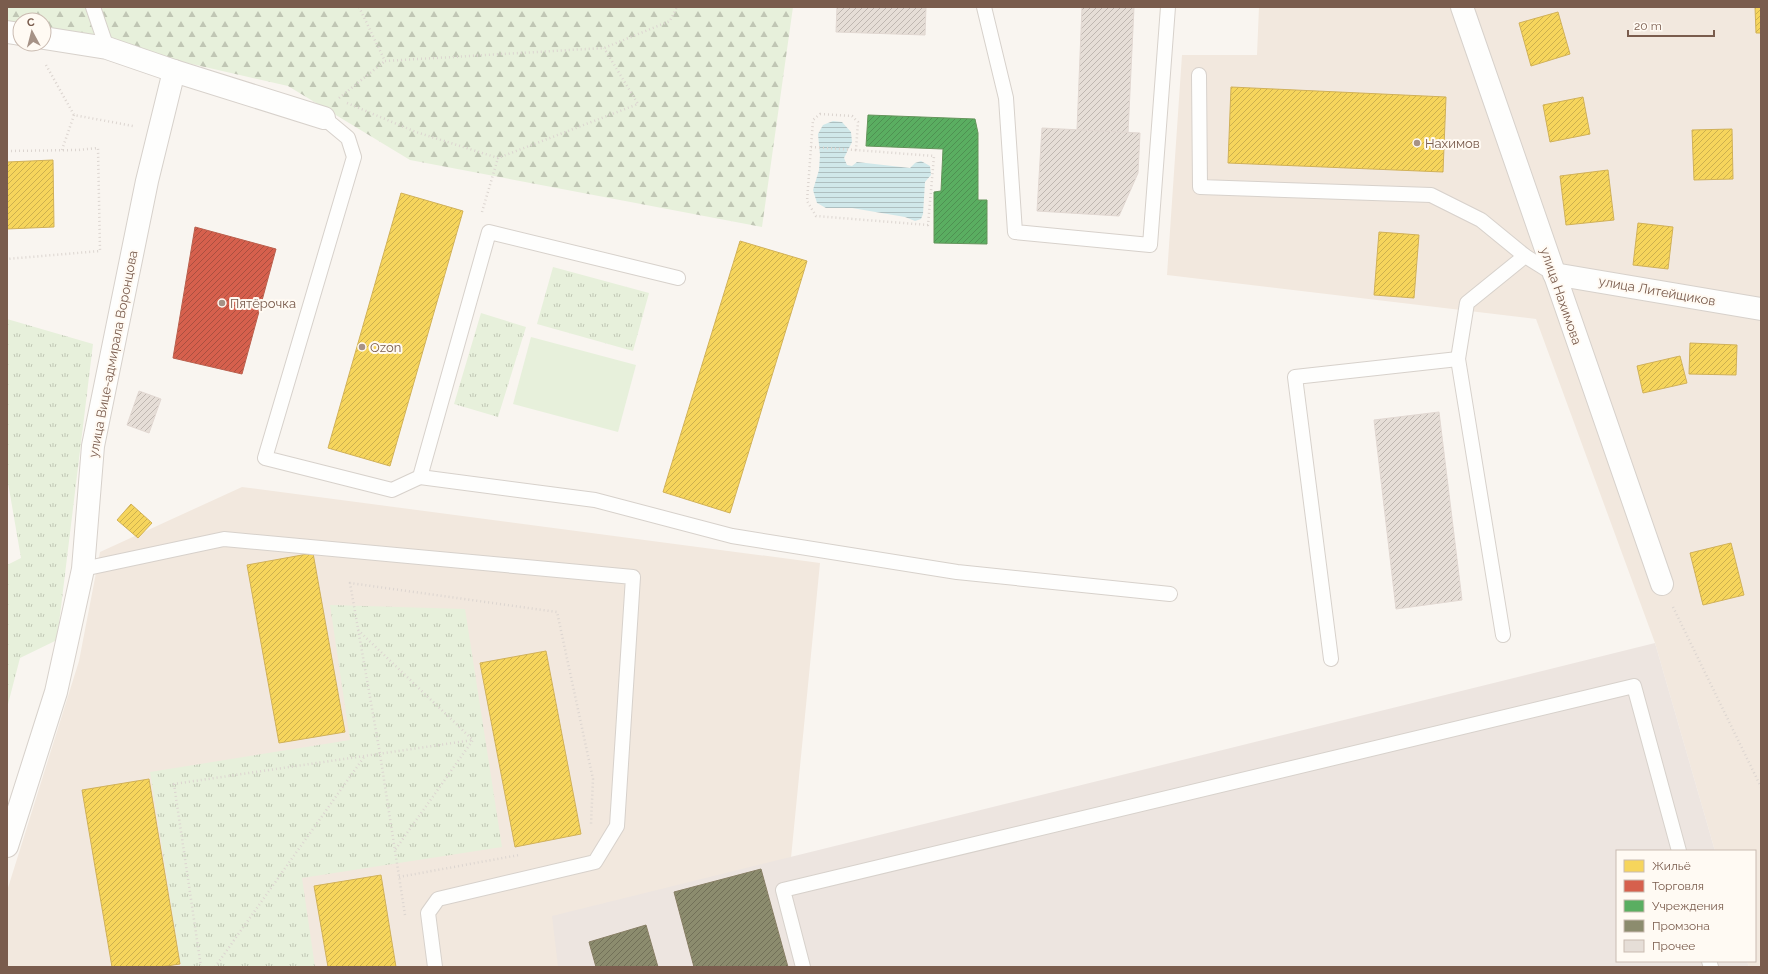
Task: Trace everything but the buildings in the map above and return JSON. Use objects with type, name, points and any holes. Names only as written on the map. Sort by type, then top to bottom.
[{"type":"street","name":"улица Нахимова","points":[[1462,7],[1662,584]]},
{"type":"street","points":[[52,39],[107,48],[174,71],[324,118]]},
{"type":"street","name":"улица Вице-адмирала Воронцова","points":[[7,846],[56,692],[83,569],[93,446],[147,181],[174,71]]},
{"type":"street","name":"улица Литейщиков","points":[[1554,274],[1761,309]]},
{"type":"lane","points":[[93,7],[107,48]]},
{"type":"lane","points":[[984,7],[1006,98],[1015,232],[1150,244],[1168,7]]},
{"type":"lane","points":[[1199,75],[1200,187],[1431,194],[1481,220],[1525,256],[1554,274]]},
{"type":"lane","points":[[324,118],[348,138],[354,157],[265,458],[392,490],[420,476],[595,500],[732,536],[951,571],[1170,594]]},
{"type":"lane","points":[[420,476],[489,232],[678,278]]},
{"type":"lane","points":[[1503,635],[1458,359],[1467,303],[1525,256]]},
{"type":"lane","points":[[1331,659],[1295,377],[1458,359]]},
{"type":"lane","points":[[83,569],[224,539],[633,577],[617,826],[595,862],[438,898],[428,913],[435,967]]},
{"type":"lane","points":[[803,967],[783,890],[1634,686],[1679,850]]},
{"type":"path","points":[[359,7],[385,61]]},
{"type":"path","points":[[604,48],[638,104],[498,158],[416,132],[337,99],[385,61],[604,48],[670,21],[677,7]]},
{"type":"path","points":[[45,63],[74,115],[62,150]]},
{"type":"path","points":[[812,147],[934,156],[928,225],[816,216],[807,201],[814,120],[820,114],[852,116],[858,122],[856,150]]},
{"type":"path","points":[[74,115],[160,131]]},
{"type":"path","points":[[7,151],[98,148],[100,251],[7,259]]},
{"type":"path","points":[[479,219],[498,158]]},
{"type":"path","points":[[406,922],[380,754],[350,584],[557,612],[593,779],[591,826]]},
{"type":"path","points":[[1662,584],[1761,787]]},
{"type":"path","points":[[358,630],[473,740]]},
{"type":"path","points":[[201,967],[174,784],[473,740]]},
{"type":"path","points":[[395,851],[473,740]]},
{"type":"path","points":[[215,967],[364,756]]},
{"type":"path","points":[[399,877],[521,855]]},
{"type":"shaded area","points":[[1259,7],[1761,7],[1761,967],[1749,967],[1747,962],[1756,962],[1756,850],[1715,850],[1655,643],[1536,319],[1167,275],[1182,55],[1257,55]]},
{"type":"shaded area","points":[[242,487],[820,563],[791,858],[561,967],[7,967],[7,891],[79,661],[100,552]]},
{"type":"shaded area","points":[[1655,643],[1715,850],[1616,850],[1616,962],[1747,962],[1749,967],[558,967],[552,916]]},
{"type":"green space","points":[[7,7],[793,7],[762,227],[410,160],[288,86],[52,32],[52,12],[12,12],[12,23],[7,22]]},
{"type":"green space","points":[[553,267],[649,293],[633,351],[537,324]]},
{"type":"green space","points":[[481,313],[526,327],[498,417],[454,404]]},
{"type":"green space","points":[[7,319],[93,344],[57,640],[20,658],[7,708],[7,565],[21,558],[7,477]]},
{"type":"green space","points":[[531,337],[636,365],[618,432],[513,404]]},
{"type":"green space","points":[[330,605],[465,609],[502,847],[302,878],[315,967],[181,967],[150,772],[350,740]]},
{"type":"water","points":[[833,121],[842,122],[851,132],[852,142],[844,158],[847,165],[852,166],[857,162],[910,168],[915,163],[921,161],[930,166],[931,175],[925,182],[923,214],[921,219],[915,221],[905,217],[852,208],[826,208],[817,203],[813,190],[819,170],[820,155],[818,134],[823,125]]},
{"type":"place","name":"Нахимов","points":[[1417,143]]},
{"type":"place","name":"Пятёрочка","points":[[222,303]]},
{"type":"place","name":"Ozon","points":[[362,347]]}]
